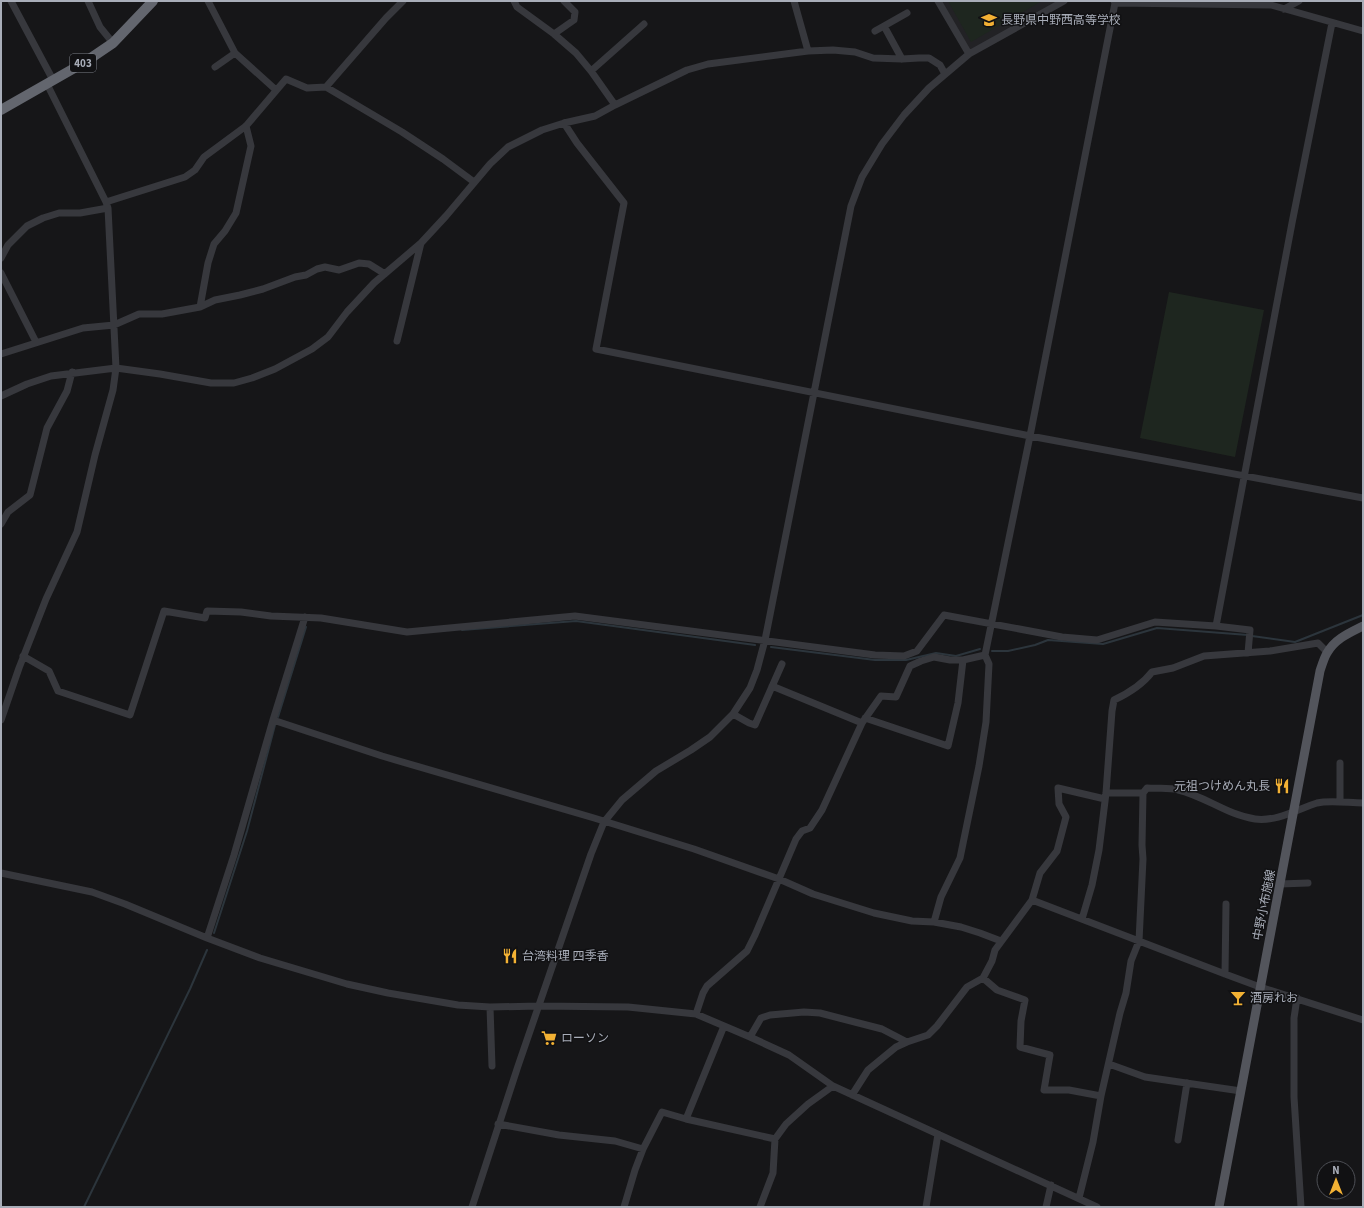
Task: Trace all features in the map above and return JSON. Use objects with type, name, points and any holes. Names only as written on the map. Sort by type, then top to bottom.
[{"type":"highway","name":"403","points":[[1,110],[85,62],[113,43],[153,1]]},
{"type":"main road","name":"中野小布施線","points":[[1219,1207],[1320,671],[1327,652],[1337,641],[1348,633],[1363,626]]},
{"type":"street","points":[[1,720],[23,656],[46,599],[77,532],[95,455],[113,390],[116,368],[107,205],[11,1]]},
{"type":"street","points":[[88,1],[100,27],[113,43]]},
{"type":"street","points":[[208,1],[235,53],[276,90]]},
{"type":"street","points":[[326,87],[386,18],[403,1]]},
{"type":"street","points":[[514,1],[516,6],[554,34],[576,53],[615,104]]},
{"type":"street","points":[[554,34],[574,20],[574,12],[564,1]]},
{"type":"street","points":[[794,1],[808,52]]},
{"type":"street","points":[[938,1],[969,54]]},
{"type":"street","points":[[472,1207],[498,1124],[591,854],[604,822],[622,800],[656,772],[710,737],[733,714],[750,688],[757,670],[766,640],[850,206],[862,177],[882,144],[904,115],[929,88],[945,74],[969,54],[1064,1]]},
{"type":"street","points":[[1284,9],[1299,1]]},
{"type":"street","points":[[934,922],[941,897],[960,858],[979,766],[986,722],[989,664],[985,655],[1030,436],[1115,2],[1270,3],[1284,9],[1363,31]]},
{"type":"street","points":[[875,31],[907,13]]},
{"type":"street","points":[[1216,626],[1292,223],[1332,22]]},
{"type":"street","points":[[591,71],[644,24]]},
{"type":"street","points":[[884,26],[902,60]]},
{"type":"street","points":[[1,396],[27,384],[51,376],[72,372],[116,368],[211,383],[234,383],[275,369],[312,349],[328,337],[374,283],[421,243],[490,164],[508,147],[542,130],[564,123],[596,116],[615,104],[687,70],[708,64],[833,50],[855,52],[873,58],[902,60],[929,58],[940,65],[945,74]]},
{"type":"street","points":[[215,67],[235,53]]},
{"type":"street","points":[[1,258],[8,245],[27,226],[43,218],[59,213],[80,213],[185,177],[195,170],[204,157],[246,126],[286,79],[307,88],[326,87],[402,132],[443,159],[474,182]]},
{"type":"street","points":[[564,123],[577,143],[624,203],[596,349],[1030,436],[1363,498]]},
{"type":"street","points":[[200,307],[208,263],[214,244],[225,231],[236,213],[251,146],[246,126]]},
{"type":"street","points":[[397,341],[421,243]]},
{"type":"street","points":[[1,354],[83,328],[114,325],[139,314],[162,314],[200,307],[215,300],[240,296],[295,277],[306,275],[317,269],[325,267],[339,270],[359,263],[369,264],[385,274]]},
{"type":"street","points":[[1,274],[36,342]]},
{"type":"street","points":[[1,524],[4,510],[30,495],[47,428],[67,392],[72,372]]},
{"type":"street","points":[[23,656],[49,671],[58,691],[130,715],[164,611],[205,618],[207,611],[306,617],[407,632],[575,616],[875,655],[904,656],[917,651],[944,615],[1062,637],[1097,640],[1155,622],[1250,630],[1248,653]]},
{"type":"street","points":[[207,938],[234,855],[273,720],[306,617]]},
{"type":"street","points":[[1082,919],[1092,885],[1099,850],[1106,796],[1114,700],[1129,694],[1146,680],[1152,672],[1173,668],[1204,656],[1248,653],[1318,644],[1327,652]]},
{"type":"street","points":[[696,1014],[707,986],[747,951],[796,839],[802,832],[810,828],[822,810],[864,721],[881,696],[896,697],[910,666],[921,661],[934,657],[950,660],[963,660],[985,655]]},
{"type":"street","points":[[772,686],[864,721],[948,746],[958,703],[963,660]]},
{"type":"street","points":[[733,714],[748,723],[756,725],[782,664]]},
{"type":"street","points":[[273,720],[382,756],[694,849],[779,879],[813,894],[874,913],[912,921],[934,922],[960,927],[1000,941]]},
{"type":"street","points":[[1340,763],[1340,802]]},
{"type":"street","points":[[852,1095],[868,1070],[896,1047],[928,1035],[937,1026],[967,987],[983,978],[1000,941],[1032,900],[1040,873],[1057,851],[1066,816],[1059,804],[1058,788],[1106,796],[1143,793]]},
{"type":"street","points":[[1079,1198],[1093,1142],[1101,1096],[1120,1013],[1126,993],[1131,961],[1139,941],[1143,859],[1143,793],[1147,788],[1178,789],[1199,797],[1228,812],[1256,819],[1269,819],[1293,813],[1318,803],[1363,802]]},
{"type":"street","points":[[1,873],[92,892],[260,958],[347,984],[458,1005],[490,1007],[628,1007],[696,1014],[750,1036],[789,1055],[833,1086],[1097,1207]]},
{"type":"street","points":[[1280,884],[1308,883]]},
{"type":"street","points":[[1032,900],[1260,987],[1363,1020]]},
{"type":"street","points":[[1225,974],[1226,904]]},
{"type":"street","points":[[983,978],[997,990],[1025,1000],[1021,1021],[1020,1047],[1050,1055],[1044,1090],[1069,1090],[1101,1096]]},
{"type":"street","points":[[1297,998],[1294,1018],[1294,1097],[1301,1207]]},
{"type":"street","points":[[490,1007],[492,1066]]},
{"type":"street","points":[[750,1036],[760,1018],[770,1015],[804,1012],[820,1013],[882,1029],[907,1042]]},
{"type":"street","points":[[686,1119],[724,1026]]},
{"type":"street","points":[[1109,1064],[1145,1077],[1241,1091]]},
{"type":"street","points":[[1178,1140],[1187,1083]]},
{"type":"street","points":[[760,1207],[773,1173],[775,1139],[786,1124],[808,1104],[833,1086]]},
{"type":"street","points":[[624,1207],[643,1148],[662,1112],[686,1119],[775,1139]]},
{"type":"street","points":[[498,1124],[559,1135],[615,1141],[643,1148]]},
{"type":"street","points":[[926,1207],[938,1134]]},
{"type":"street","points":[[1046,1207],[1050,1185]]},
{"type":"shaded area","name":"長野県中野西高等学校","points":[[938,1],[1064,1],[969,54]]},
{"type":"shaded area","points":[[948,1],[1042,1],[971,42]]},
{"type":"shaded area","points":[[1169,292],[1264,310],[1235,457],[1140,438]]},
{"type":"waterway","points":[[1252,636],[1295,642],[1363,615]]},
{"type":"waterway","points":[[462,630],[576,621],[755,645]]},
{"type":"waterway","points":[[278,717],[306,627]]},
{"type":"waterway","points":[[992,651],[1008,651],[1035,645],[1048,640],[1103,644],[1157,628],[1248,635]]},
{"type":"waterway","points":[[771,647],[875,660],[906,660],[936,653],[956,656],[980,649]]},
{"type":"waterway","points":[[214,933],[247,831],[275,725]]},
{"type":"waterway","points":[[84,1207],[190,989],[207,950]]},
{"type":"place","name":"長野県中野西高等学校","points":[[989,20]]},
{"type":"place","name":"元祖つけめん丸長","points":[[1282,786]]},
{"type":"place","name":"台湾料理 四季香","points":[[510,956]]},
{"type":"place","name":"酒房れお","points":[[1238,998]]},
{"type":"place","name":"ローソン","points":[[549,1038]]}]
